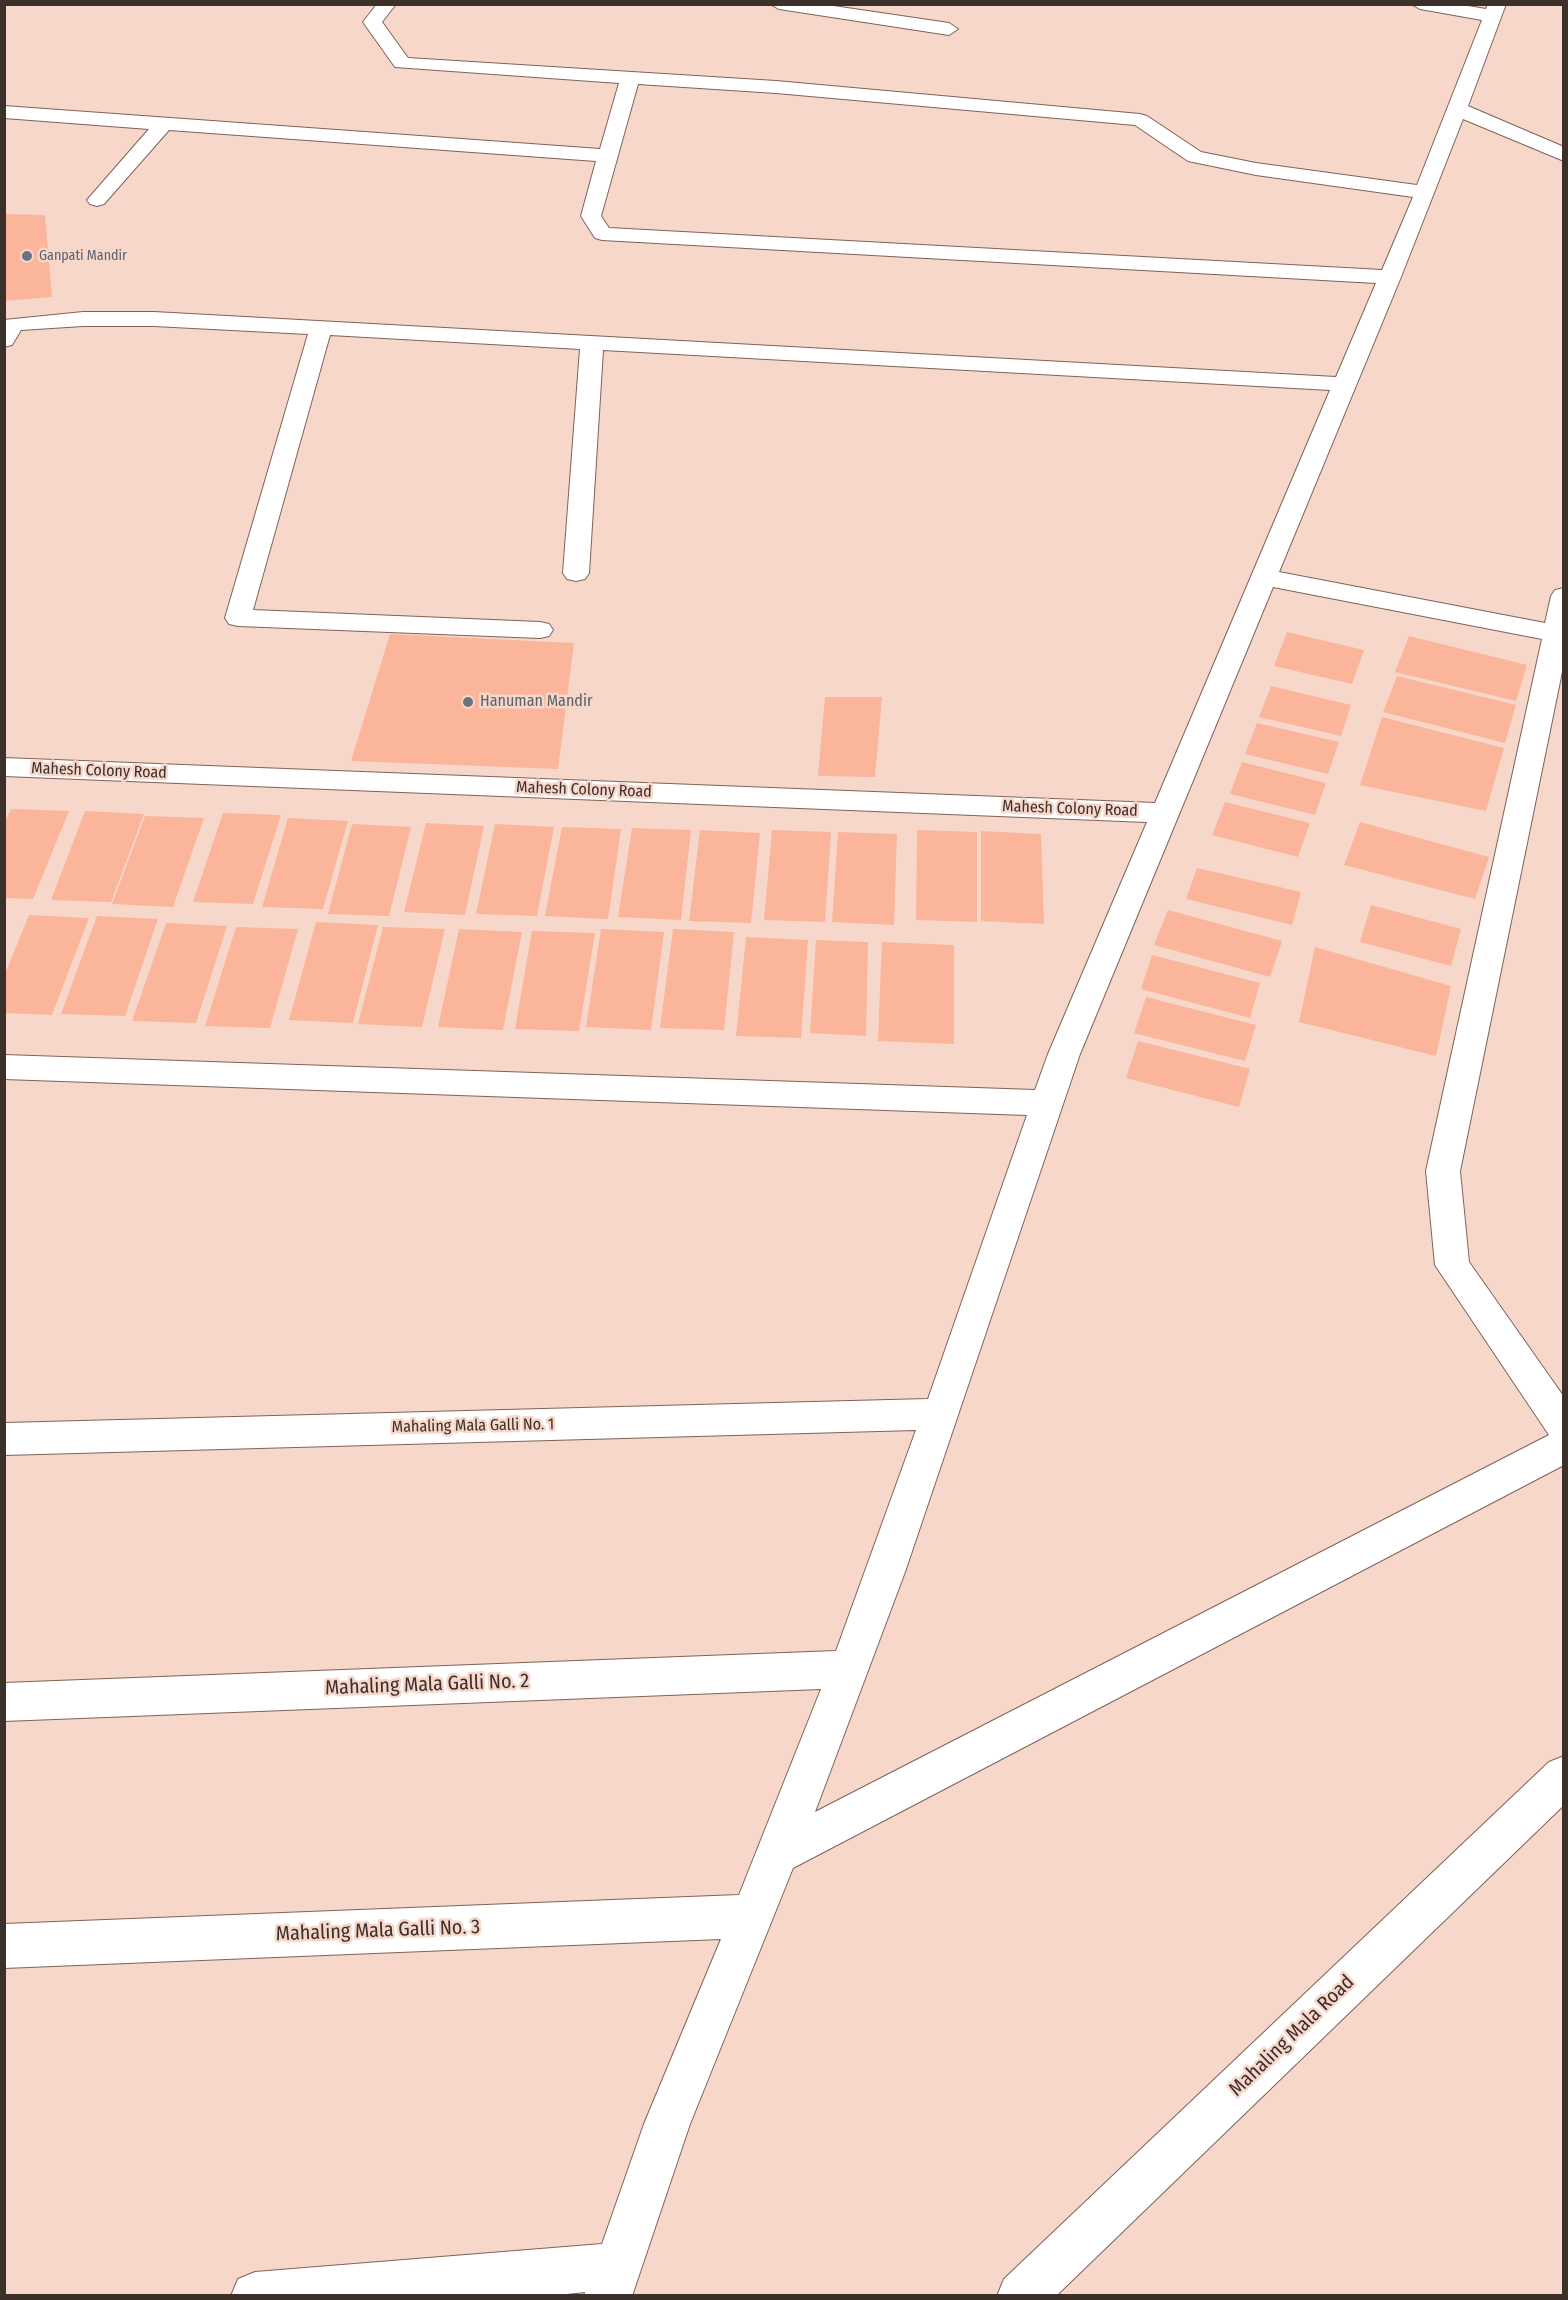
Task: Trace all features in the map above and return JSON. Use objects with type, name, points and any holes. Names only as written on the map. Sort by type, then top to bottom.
[{"type":"street","points":[[387,4],[372,22],[402,63],[776,87],[1140,120],[1195,157],[1266,171],[1425,192]]},
{"type":"street","points":[[779,4],[948,29]]},
{"type":"street","points":[[255,2295],[613,2281],[667,2124],[778,1853],[849,1669],[941,1414],[1064,1054],[1390,277],[1495,10],[1420,4]]},
{"type":"street","points":[[630,78],[591,216],[602,234],[1390,277]]},
{"type":"street","points":[[1457,109],[1563,155]]},
{"type":"street","points":[[4,112],[608,156]]},
{"type":"street","points":[[97,200],[164,124]]},
{"type":"street","points":[[4,340],[13,324],[83,319],[154,319],[1344,384]]},
{"type":"street","points":[[321,328],[238,618],[540,630]]},
{"type":"street","points":[[576,573],[592,343]]},
{"type":"street","points":[[1264,577],[1559,634]]},
{"type":"street","points":[[1563,596],[1559,634],[1443,1171],[1452,1265],[1563,1427]]},
{"type":"street","name":"Mahesh Colony Road","points":[[4,767],[1164,813]]},
{"type":"street","points":[[4,1067],[1047,1103]]},
{"type":"street","name":"Mahaling Mala Galli No. 1","points":[[4,1439],[941,1414]]},
{"type":"street","points":[[778,1853],[1563,1446]]},
{"type":"street","name":"Mahaling Mala Galli No. 2","points":[[4,1702],[849,1669]]},
{"type":"street","name":"Mahaling Mala Road","points":[[1022,2295],[1563,1776]]},
{"type":"street","name":"Mahaling Mala Galli No. 3","points":[[4,1946],[752,1916]]},
{"type":"building","name":"Ganpati Mandir","points":[[4,214],[45,215],[52,297],[4,301]]},
{"type":"building","points":[[1287,632],[1364,650],[1352,684],[1274,666]]},
{"type":"building","name":"Hanuman Mandir","points":[[390,634],[574,643],[558,769],[351,761]]},
{"type":"building","points":[[1409,636],[1527,665],[1516,701],[1395,672]]},
{"type":"building","points":[[1397,676],[1516,705],[1505,743],[1383,712]]},
{"type":"building","points":[[1271,686],[1351,705],[1341,736],[1259,717]]},
{"type":"building","points":[[825,697],[882,697],[875,777],[818,776]]},
{"type":"building","points":[[1382,717],[1504,748],[1486,811],[1360,785]]},
{"type":"building","points":[[1257,723],[1339,742],[1328,774],[1245,754]]},
{"type":"building","points":[[1242,762],[1326,783],[1315,815],[1230,794]]},
{"type":"building","points":[[1225,802],[1310,823],[1298,857],[1212,835]]},
{"type":"building","points":[[11,809],[69,811],[33,899],[4,898],[4,824]]},
{"type":"building","points":[[85,811],[144,814],[111,902],[51,900]]},
{"type":"building","points":[[223,813],[281,815],[253,904],[193,902]]},
{"type":"building","points":[[145,816],[204,818],[173,907],[112,904]]},
{"type":"building","points":[[288,818],[348,821],[323,909],[262,907]]},
{"type":"building","points":[[1360,822],[1489,857],[1475,899],[1344,865]]},
{"type":"building","points":[[426,823],[484,826],[465,915],[404,912]]},
{"type":"building","points":[[352,824],[411,827],[389,916],[328,914]]},
{"type":"building","points":[[495,824],[554,827],[537,916],[476,914]]},
{"type":"building","points":[[562,827],[621,829],[608,919],[545,916]]},
{"type":"building","points":[[632,828],[691,830],[681,920],[618,917]]},
{"type":"building","points":[[700,830],[760,833],[751,923],[689,921]]},
{"type":"building","points":[[772,830],[831,832],[825,922],[764,920]]},
{"type":"building","points":[[917,830],[977,832],[977,922],[916,920]]},
{"type":"building","points":[[981,831],[1041,834],[1044,924],[981,921]]},
{"type":"building","points":[[838,832],[897,834],[894,925],[832,922]]},
{"type":"building","points":[[1197,868],[1301,892],[1292,925],[1186,899]]},
{"type":"building","points":[[1371,905],[1461,929],[1451,966],[1360,942]]},
{"type":"building","points":[[1168,910],[1282,941],[1270,977],[1154,945]]},
{"type":"building","points":[[29,915],[89,918],[52,1015],[5,1013],[5,974]]},
{"type":"building","points":[[97,916],[158,919],[125,1016],[61,1014]]},
{"type":"building","points":[[316,922],[378,925],[353,1023],[289,1020]]},
{"type":"building","points":[[166,923],[227,926],[196,1023],[132,1021]]},
{"type":"building","points":[[236,927],[298,929],[270,1028],[205,1026]]},
{"type":"building","points":[[383,927],[445,929],[422,1027],[358,1024]]},
{"type":"building","points":[[459,929],[522,932],[503,1030],[438,1027]]},
{"type":"building","points":[[601,929],[664,932],[651,1030],[586,1027]]},
{"type":"building","points":[[673,929],[734,932],[724,1030],[660,1028]]},
{"type":"building","points":[[532,931],[595,933],[579,1031],[515,1029]]},
{"type":"building","points":[[746,937],[808,940],[801,1038],[736,1036]]},
{"type":"building","points":[[816,940],[868,942],[866,1036],[810,1033]]},
{"type":"building","points":[[882,942],[954,945],[954,1044],[878,1041]]},
{"type":"building","points":[[1315,947],[1451,986],[1436,1056],[1299,1022]]},
{"type":"building","points":[[1152,955],[1260,983],[1250,1018],[1141,989]]},
{"type":"building","points":[[1146,997],[1256,1025],[1245,1061],[1134,1033]]},
{"type":"building","points":[[1138,1041],[1250,1069],[1239,1107],[1126,1078]]},
{"type":"place","name":"Ganpati Mandir","points":[[27,256]]},
{"type":"place","name":"Hanuman Mandir","points":[[468,702]]}]
